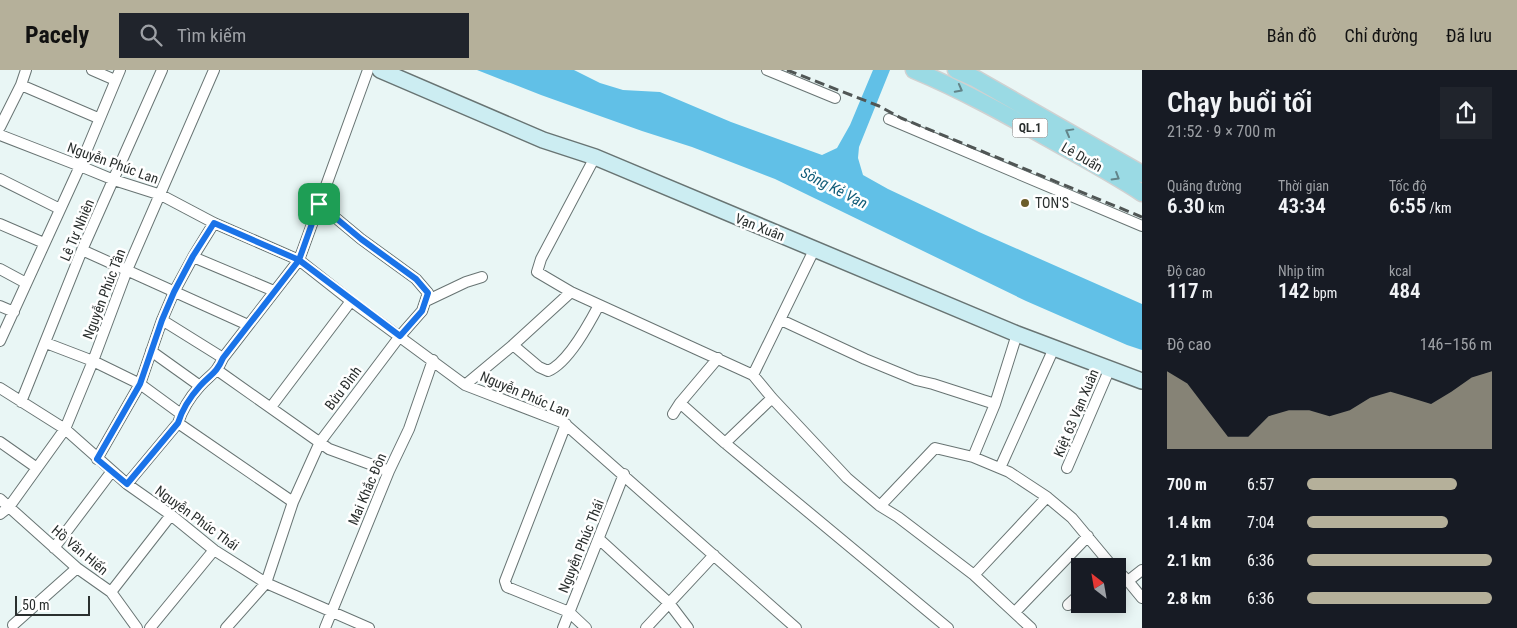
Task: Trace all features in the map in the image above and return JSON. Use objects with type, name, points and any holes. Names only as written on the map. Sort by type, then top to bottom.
[{"type":"main road","name":"Lê Duẩn","points":[[914,70],[948,84],[1016,120],[1142,193]]},
{"type":"main road","name":"Lê Duẩn","points":[[956,70],[1142,174]]},
{"type":"street","points":[[0,127],[21,85],[26,70]]},
{"type":"street","points":[[92,70],[115,80]]},
{"type":"street","points":[[0,341],[80,166],[98,118],[120,70]]},
{"type":"street","name":"Lê Tự Nhiên","points":[[22,402],[82,250],[162,70]]},
{"type":"street","name":"Nguyễn Phúc Tần","points":[[0,514],[9,507],[65,429],[127,270],[214,70]]},
{"type":"street","points":[[127,484],[179,419],[200,386],[217,370],[223,358],[299,260],[368,70]]},
{"type":"street","name":"Vạn Xuân","points":[[380,70],[543,140],[594,157],[1017,334],[1142,381]]},
{"type":"street","points":[[766,70],[835,98]]},
{"type":"street","points":[[21,85],[98,118]]},
{"type":"street","points":[[889,118],[1142,226]]},
{"type":"street","name":"Nguyễn Phúc Lan","points":[[0,135],[114,180],[161,195],[214,223],[299,260],[465,385],[566,424],[796,628]]},
{"type":"street","points":[[594,157],[541,259],[537,272],[571,292],[753,374],[772,398],[847,478],[880,506],[898,517],[974,575],[1030,628]]},
{"type":"street","points":[[0,180],[60,209]]},
{"type":"street","points":[[319,204],[361,239],[416,279],[428,293],[426,301]]},
{"type":"street","points":[[97,459],[140,384],[162,320],[174,292],[193,256],[214,223]]},
{"type":"street","points":[[0,224],[44,243]]},
{"type":"street","points":[[82,250],[248,325]]},
{"type":"street","points":[[753,374],[814,250]]},
{"type":"street","points":[[193,256],[274,291]]},
{"type":"street","points":[[0,269],[26,283]]},
{"type":"street","points":[[426,301],[466,282],[482,277]]},
{"type":"street","points":[[465,385],[513,345],[571,292]]},
{"type":"street","points":[[271,407],[351,301]]},
{"type":"street","name":"Bửu Đình","points":[[226,628],[266,583],[293,502],[320,442],[400,336],[422,311],[426,301]]},
{"type":"street","points":[[513,345],[539,368],[548,371],[560,363],[586,329],[599,305]]},
{"type":"street","points":[[0,306],[14,312]]},
{"type":"street","points":[[162,320],[223,358]]},
{"type":"street","points":[[781,320],[865,359],[916,380],[995,404]]},
{"type":"street","points":[[973,457],[995,404],[1017,334]]},
{"type":"street","points":[[46,343],[93,361],[140,384],[179,419],[293,502]]},
{"type":"street","points":[[1000,468],[1054,348]]},
{"type":"street","points":[[151,351],[200,386]]},
{"type":"street","points":[[673,414],[718,358]]},
{"type":"street","name":"Mai Khắc Đôn","points":[[325,628],[389,471],[410,430],[433,360]]},
{"type":"street","name":"Kiệt 63 Vạn Xuân","points":[[1068,468],[1110,368]]},
{"type":"street","points":[[217,370],[329,449],[389,471]]},
{"type":"street","name":"Nguyễn Phúc Thái","points":[[0,388],[65,429],[127,484],[214,550],[266,583],[369,628]]},
{"type":"street","points":[[725,443],[772,398]]},
{"type":"street","points":[[680,403],[725,443],[948,628]]},
{"type":"street","points":[[566,424],[505,581],[507,587],[569,612],[586,628]]},
{"type":"street","points":[[0,442],[37,468]]},
{"type":"street","points":[[880,506],[936,448],[973,457],[1010,472],[1047,497],[1072,518],[1105,558]]},
{"type":"street","points":[[54,548],[112,471]]},
{"type":"street","name":"Nguyễn Phúc Thái","points":[[563,628],[624,474]]},
{"type":"street","points":[[974,575],[1047,497]]},
{"type":"street","name":"Hồ Văn Hiến","points":[[0,499],[54,548],[111,592],[134,627]]},
{"type":"street","points":[[111,592],[170,516]]},
{"type":"street","points":[[1015,612],[1088,536]]},
{"type":"street","points":[[598,538],[669,604],[688,628]]},
{"type":"street","points":[[150,628],[214,550]]},
{"type":"street","points":[[646,628],[714,555]]},
{"type":"street","points":[[13,625],[78,568]]},
{"type":"street","points":[[1142,570],[1128,581],[1142,598]]},
{"type":"street","points":[[1068,605],[1071,602]]},
{"type":"water","name":"Sông Kẻ Vạn","points":[[477,70],[574,70],[600,83],[623,90],[660,92],[731,122],[822,155],[837,148],[850,125],[873,70],[890,70],[859,147],[858,158],[863,175],[888,189],[979,232],[1142,304],[1142,350],[1026,301],[775,179],[692,147],[541,95]]},
{"type":"railway","points":[[787,70],[879,106],[901,118],[1142,217]]},
{"type":"place","name":"TON'S","points":[[1025,203]]},
{"type":"route","points":[[319,204],[299,260],[223,358],[217,370],[200,386],[181,414],[178,423],[127,484],[97,459],[140,384],[162,320],[174,292],[193,256],[214,223],[299,260],[400,336],[422,311],[428,293],[416,279],[361,239],[319,204]]}]
